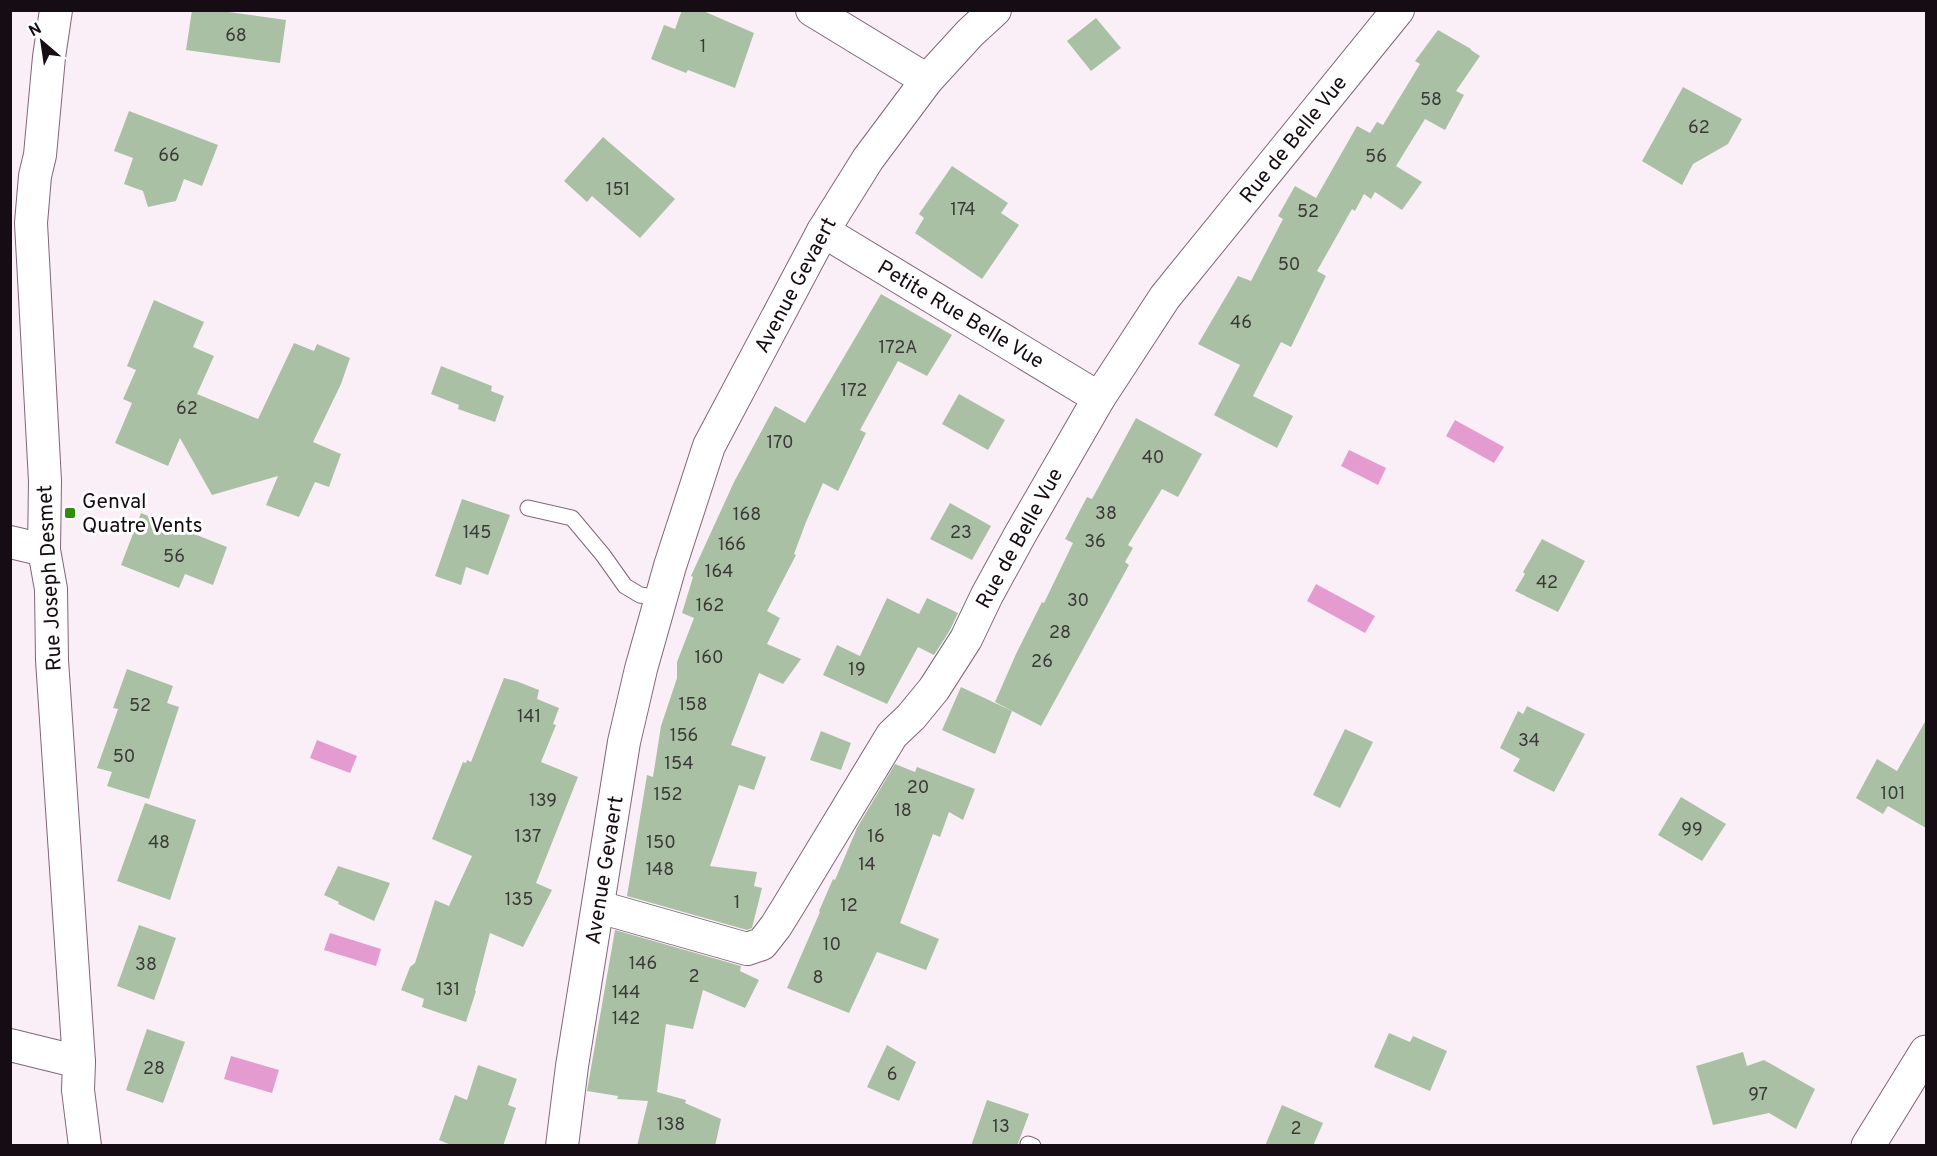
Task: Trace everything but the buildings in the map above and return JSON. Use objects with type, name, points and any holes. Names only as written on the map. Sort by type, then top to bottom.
[{"type":"street","name":"Rue Joseph Desmet","points":[[56,10],[31,223],[45,481],[44,550],[51,589],[52,660],[79,1062],[78,1090],[85,1146]]},
{"type":"street","points":[[812,10],[927,80]]},
{"type":"street","name":"Avenue Gevaert","points":[[562,1146],[572,1066],[624,742],[661,598],[709,446],[823,231],[868,159],[927,80],[994,10]]},
{"type":"street","name":"Rue de Belle Vue","points":[[599,907],[747,949],[762,944],[776,926],[892,735],[911,717],[934,688],[966,639],[1021,533],[1099,398],[1165,297],[1398,10]]},
{"type":"street","name":"Petite Rue Belle Vue","points":[[823,231],[1099,398]]},
{"type":"street","points":[[10,542],[44,550]]},
{"type":"street","points":[[10,1045],[79,1062]]},
{"type":"street","points":[[1868,1146],[1926,1052]]},
{"type":"lane","points":[[528,508],[572,518],[625,586],[640,595],[661,598]]},
{"type":"shaded area","points":[[1455,420],[1504,447],[1494,463],[1446,436]]},
{"type":"shaded area","points":[[1349,450],[1386,468],[1378,485],[1341,466]]},
{"type":"shaded area","points":[[1316,584],[1375,616],[1365,633],[1307,601]]},
{"type":"shaded area","points":[[317,740],[357,756],[350,773],[310,758]]},
{"type":"shaded area","points":[[330,933],[381,949],[376,966],[324,950]]},
{"type":"shaded area","points":[[231,1056],[279,1070],[272,1093],[224,1079]]},
{"type":"place","name":"Genval Quatre Vents","points":[[70,513]]}]
